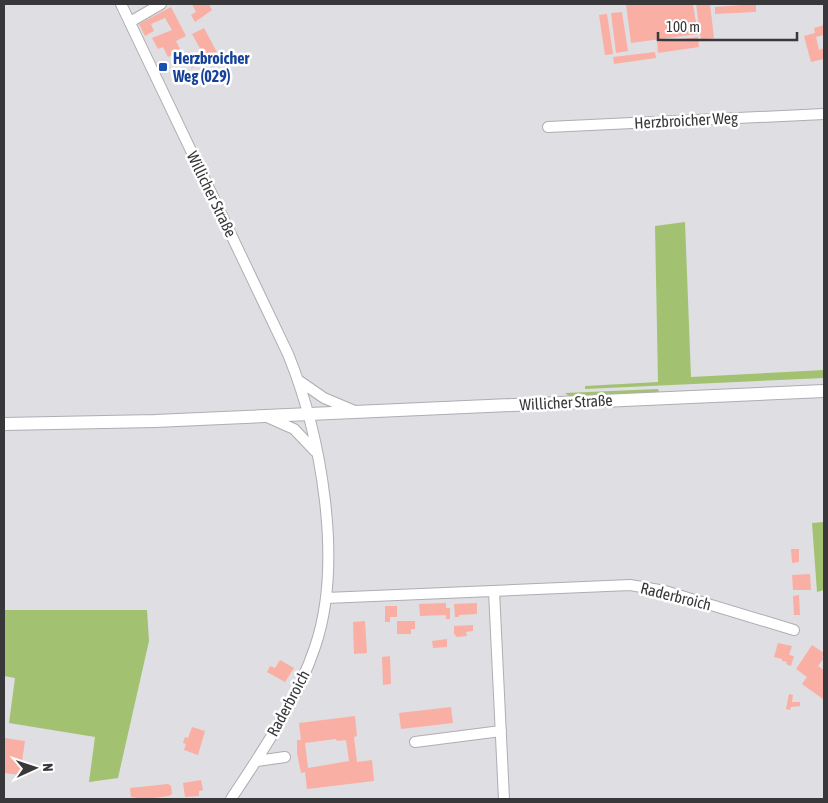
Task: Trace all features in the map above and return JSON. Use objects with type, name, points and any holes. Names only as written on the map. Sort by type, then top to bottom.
[{"type":"main road","name":"Willicher Straße","points":[[4,424],[155,422],[824,391]]},
{"type":"street","name":"Willicher Straße","points":[[121,4],[276,327],[298,380],[308,414]]},
{"type":"street","points":[[130,22],[161,4]]},
{"type":"street","name":"Herzbroicher Weg","points":[[548,127],[824,114]]},
{"type":"street","points":[[298,380],[324,398],[358,412]]},
{"type":"street","name":"Raderbroich","points":[[231,799],[257,760],[310,660],[321,627],[326,598],[326,516],[308,414]]},
{"type":"street","points":[[266,416],[294,429],[316,453]]},
{"type":"street","name":"Raderbroich","points":[[326,598],[609,585],[643,586],[794,630]]},
{"type":"street","points":[[494,591],[504,799]]},
{"type":"street","points":[[415,742],[501,732]]},
{"type":"street","points":[[257,760],[285,757]]},
{"type":"green space","points":[[685,222],[691,377],[824,370],[824,378],[585,389],[585,386],[658,382],[655,226]]},
{"type":"green space","points":[[658,389],[659,392],[569,396],[565,393]]},
{"type":"green space","points":[[824,522],[824,590],[817,592],[812,523]]},
{"type":"green space","points":[[4,610],[147,610],[149,641],[118,778],[89,782],[95,737],[9,723],[15,678],[4,676]]},
{"type":"building","points":[[192,4],[209,4],[212,10],[195,22],[191,15],[196,12]]},
{"type":"building","points":[[626,4],[693,4],[698,34],[631,43]]},
{"type":"building","points":[[696,4],[710,4],[714,38],[701,40]]},
{"type":"building","points":[[756,4],[756,12],[715,14],[715,7]]},
{"type":"building","points":[[171,7],[186,36],[176,41],[181,51],[168,57],[163,47],[158,49],[152,38],[172,30],[165,18],[151,24],[154,31],[145,36],[139,24]]},
{"type":"building","points":[[622,12],[628,51],[616,53],[611,13]]},
{"type":"building","points":[[607,14],[613,54],[605,55],[599,15]]},
{"type":"building","points":[[824,25],[824,35],[816,37],[819,50],[824,48],[824,59],[811,62],[804,36],[815,33],[814,28]]},
{"type":"building","points":[[204,28],[221,60],[210,66],[192,34]]},
{"type":"building","points":[[698,37],[699,47],[658,53],[657,42]]},
{"type":"building","points":[[655,52],[656,58],[614,64],[613,57]]},
{"type":"building","points":[[193,55],[198,65],[192,68],[187,58]]},
{"type":"building","points":[[791,549],[799,549],[799,562],[792,563]]},
{"type":"building","points":[[810,574],[811,590],[793,590],[792,575]]},
{"type":"building","points":[[799,595],[800,615],[794,615],[793,596]]},
{"type":"building","points":[[446,603],[446,608],[450,608],[450,619],[446,619],[446,615],[420,616],[419,604]]},
{"type":"building","points":[[477,603],[477,614],[455,617],[454,604]]},
{"type":"building","points":[[385,606],[397,606],[397,617],[390,617],[390,622],[385,622]]},
{"type":"building","points":[[365,621],[367,653],[354,654],[353,622]]},
{"type":"building","points":[[397,621],[415,621],[415,629],[411,629],[411,634],[397,634]]},
{"type":"building","points":[[473,625],[473,631],[466,632],[467,636],[457,637],[454,634],[454,626]]},
{"type":"building","points":[[447,639],[447,647],[433,648],[432,641]]},
{"type":"building","points":[[778,643],[792,646],[789,655],[794,656],[791,666],[786,664],[787,662],[782,661],[782,659],[774,657]]},
{"type":"building","points":[[812,645],[824,653],[822,657],[824,658],[818,666],[824,670],[823,699],[802,684],[807,677],[796,669]]},
{"type":"building","points":[[390,656],[391,684],[383,685],[382,657]]},
{"type":"building","points":[[280,660],[294,668],[285,682],[267,672],[270,666],[275,668]]},
{"type":"building","points":[[789,694],[793,695],[792,702],[800,702],[800,706],[791,707],[790,710],[786,709]]},
{"type":"building","points":[[451,707],[453,723],[401,729],[399,713]]},
{"type":"building","points":[[355,716],[357,736],[354,737],[357,762],[372,760],[374,781],[307,789],[305,772],[301,773],[297,753],[297,740],[301,740],[299,723]],"holes":[[[336,739],[337,741],[346,740],[349,761],[308,768],[305,743]]]},
{"type":"building","points":[[192,727],[205,731],[198,755],[184,750],[186,744],[183,743],[185,737],[188,738]]},
{"type":"building","points":[[4,738],[25,741],[20,775],[4,773]]},
{"type":"building","points":[[201,780],[203,790],[199,791],[199,796],[185,797],[183,783]]},
{"type":"building","points":[[168,784],[171,786],[172,794],[169,796],[145,799],[131,797],[130,788]]},
{"type":"place","name":"Herzbroicher Weg (029)","points":[[163,67]]}]
